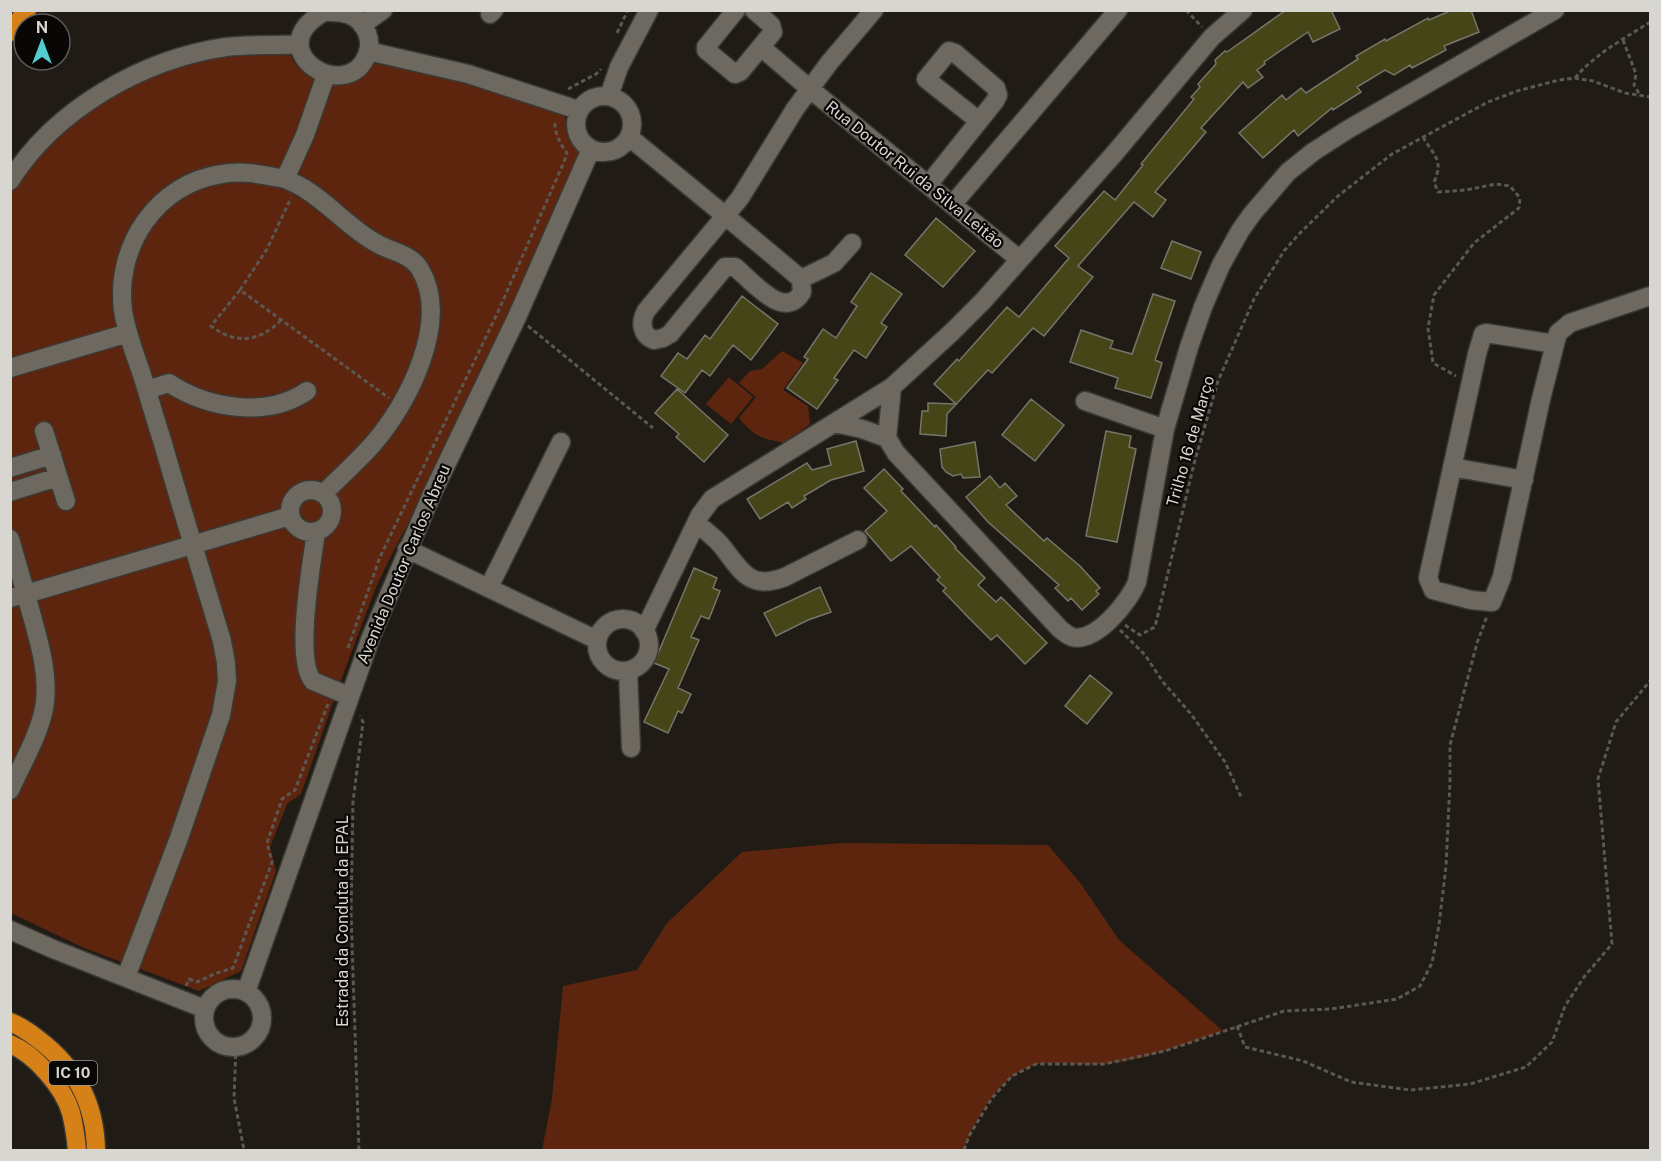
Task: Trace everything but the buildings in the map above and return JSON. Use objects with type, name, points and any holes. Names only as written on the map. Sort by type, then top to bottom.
[{"type":"highway","points":[[10,32],[27,10]]},
{"type":"highway","name":"IC 10","points":[[10,1022],[21,1026],[59,1055],[81,1084],[96,1130],[96,1150]]},
{"type":"highway","name":"IC 10","points":[[10,1044],[32,1058],[53,1081],[71,1112],[77,1150]]},
{"type":"street","points":[[362,25],[383,10]]},
{"type":"street","points":[[609,96],[619,67],[649,10]]},
{"type":"street","points":[[736,10],[707,44],[706,50],[735,74],[738,74],[773,32],[773,28],[754,10]]},
{"type":"street","points":[[630,136],[724,215],[801,279],[800,296],[792,303],[785,304],[775,301],[735,267],[730,266],[725,267],[670,334],[654,340],[646,335],[642,321],[646,311],[724,215],[740,198],[795,109],[829,63],[874,10]]},
{"type":"street","points":[[952,205],[1118,10]]},
{"type":"street","points":[[644,631],[696,523],[708,504],[717,495],[892,387],[960,325],[1114,154],[1212,37],[1244,10]]},
{"type":"street","points":[[892,387],[887,438],[896,453],[1060,629],[1069,636],[1078,637],[1094,631],[1113,618],[1129,598],[1137,582],[1165,429],[1199,317],[1221,265],[1246,222],[1288,172],[1313,152],[1555,10]]},
{"type":"street","points":[[324,12],[340,12],[352,16],[362,25],[370,43],[364,62],[352,71],[339,76],[326,75],[306,63],[299,44],[303,31],[311,20],[324,12]]},
{"type":"street","points":[[10,181],[31,153],[84,104],[130,77],[177,59],[225,48],[299,44]]},
{"type":"street","name":"Rua Doutor Rui da Silva Leitão","points":[[761,47],[1019,259]]},
{"type":"street","points":[[368,51],[468,74],[578,110]]},
{"type":"street","points":[[291,182],[326,75]]},
{"type":"street","points":[[609,96],[622,101],[629,111],[632,126],[630,136],[623,146],[613,151],[591,150],[582,143],[577,133],[575,122],[578,110],[595,97],[609,96]]},
{"type":"street","points":[[928,185],[979,122]]},
{"type":"street","name":"Avenida Doutor Carlos Abreu","points":[[246,992],[349,696],[407,549],[454,444],[517,317],[591,150]]},
{"type":"street","points":[[126,977],[206,762],[221,715],[226,690],[226,663],[222,641],[128,333],[122,301],[123,279],[132,245],[140,228],[154,209],[170,195],[186,186],[221,174],[244,173],[291,182],[306,190],[362,235],[409,258],[419,268],[429,291],[431,320],[418,367],[400,406],[373,444],[325,492]]},
{"type":"street","points":[[801,279],[834,263],[852,243]]},
{"type":"street","points":[[1555,344],[1486,333],[1481,339],[1428,578],[1433,590],[1471,600],[1492,602],[1502,576],[1540,399],[1555,344],[1558,333],[1570,323],[1650,296]]},
{"type":"street","points":[[10,368],[128,333]]},
{"type":"street","points":[[147,390],[169,383],[205,401],[226,406],[248,407],[288,401],[307,391]]},
{"type":"street","points":[[1085,401],[1165,429]]},
{"type":"street","points":[[835,423],[887,438]]},
{"type":"street","points":[[44,431],[66,501]]},
{"type":"street","points":[[489,588],[561,442]]},
{"type":"street","points":[[10,468],[51,455]]},
{"type":"street","points":[[1452,467],[1524,480]]},
{"type":"street","points":[[10,492],[58,477]]},
{"type":"street","points":[[303,491],[325,492],[332,505],[329,522],[323,529],[316,532],[299,529],[290,516],[291,503],[303,491]]},
{"type":"street","points":[[18,596],[290,516]]},
{"type":"street","points":[[696,523],[720,545],[742,573],[759,581],[776,581],[858,540]]},
{"type":"street","points":[[316,532],[304,642],[306,667],[313,681],[349,696]]},
{"type":"street","points":[[10,540],[18,596],[43,667],[45,699],[39,725],[10,790]]},
{"type":"street","points":[[407,549],[597,640]]},
{"type":"street","points":[[614,621],[631,621],[644,631],[648,639],[647,655],[642,662],[628,671],[619,671],[604,664],[597,648],[597,640],[601,632],[614,621]]},
{"type":"street","points":[[628,671],[631,748]]},
{"type":"street","points":[[10,930],[206,1009]]},
{"type":"street","points":[[230,988],[246,992],[258,1002],[263,1017],[260,1030],[245,1045],[227,1047],[217,1043],[208,1035],[204,1025],[208,1001],[216,994],[230,988]]},
{"type":"path","points":[[1186,10],[1212,37]]},
{"type":"path","points":[[1575,78],[1588,63],[1650,22]]},
{"type":"path","points":[[1623,39],[1636,74],[1634,85],[1641,96]]},
{"type":"path","name":"Trilho 16 de Março","points":[[1113,618],[1140,635],[1155,627],[1195,460],[1218,381],[1254,299],[1269,274],[1300,233],[1338,196],[1392,154],[1422,136],[1488,102],[1517,91],[1575,78],[1593,81],[1625,93],[1650,97]]},
{"type":"path","points":[[1422,136],[1439,164],[1434,182],[1438,192],[1466,190],[1496,184],[1510,186],[1520,198],[1519,208],[1474,243],[1434,295],[1428,328],[1433,363],[1470,385]]},
{"type":"path","points":[[281,320],[268,332],[255,337],[236,338],[219,333],[212,326],[240,290],[267,249],[291,182]]},
{"type":"path","points":[[240,290],[400,406]]},
{"type":"path","points":[[517,317],[653,428]]},
{"type":"path","points":[[964,1150],[969,1136],[992,1098],[1012,1076],[1036,1064],[1104,1064],[1165,1051],[1284,1011],[1331,1009],[1397,999],[1420,986],[1431,963],[1446,866],[1450,745],[1477,643],[1492,602]]},
{"type":"path","points":[[1113,618],[1191,714],[1225,762],[1242,799]]},
{"type":"path","points":[[1237,1026],[1245,1047],[1303,1061],[1351,1082],[1410,1090],[1470,1084],[1526,1067],[1552,1042],[1565,1006],[1612,944],[1598,779],[1616,722],[1650,681]]},
{"type":"path","name":"Estrada da Conduta da EPAL","points":[[349,696],[363,722],[353,801],[351,913],[358,1150]]},
{"type":"path","points":[[236,1047],[234,1098],[244,1150]]},
{"type":"shaded area","points":[[288,48],[293,61],[300,69],[328,83],[348,82],[370,63],[461,79],[562,113],[579,143],[579,158],[462,420],[376,587],[301,794],[287,804],[270,847],[276,871],[241,971],[199,991],[84,948],[11,913],[10,195],[39,151],[115,89],[199,57]]},
{"type":"shaded area","points":[[782,351],[803,363],[783,390],[808,406],[810,424],[784,443],[758,436],[739,418],[756,397],[739,383],[750,371],[762,369]]},
{"type":"shaded area","points":[[729,377],[753,397],[731,424],[706,404]]},
{"type":"shaded area","points":[[842,843],[1048,845],[1081,884],[1119,940],[1223,1031],[1164,1051],[1118,1062],[1042,1064],[1022,1070],[990,1099],[964,1150],[542,1150],[552,1099],[563,986],[637,970],[667,923],[742,852]]}]
